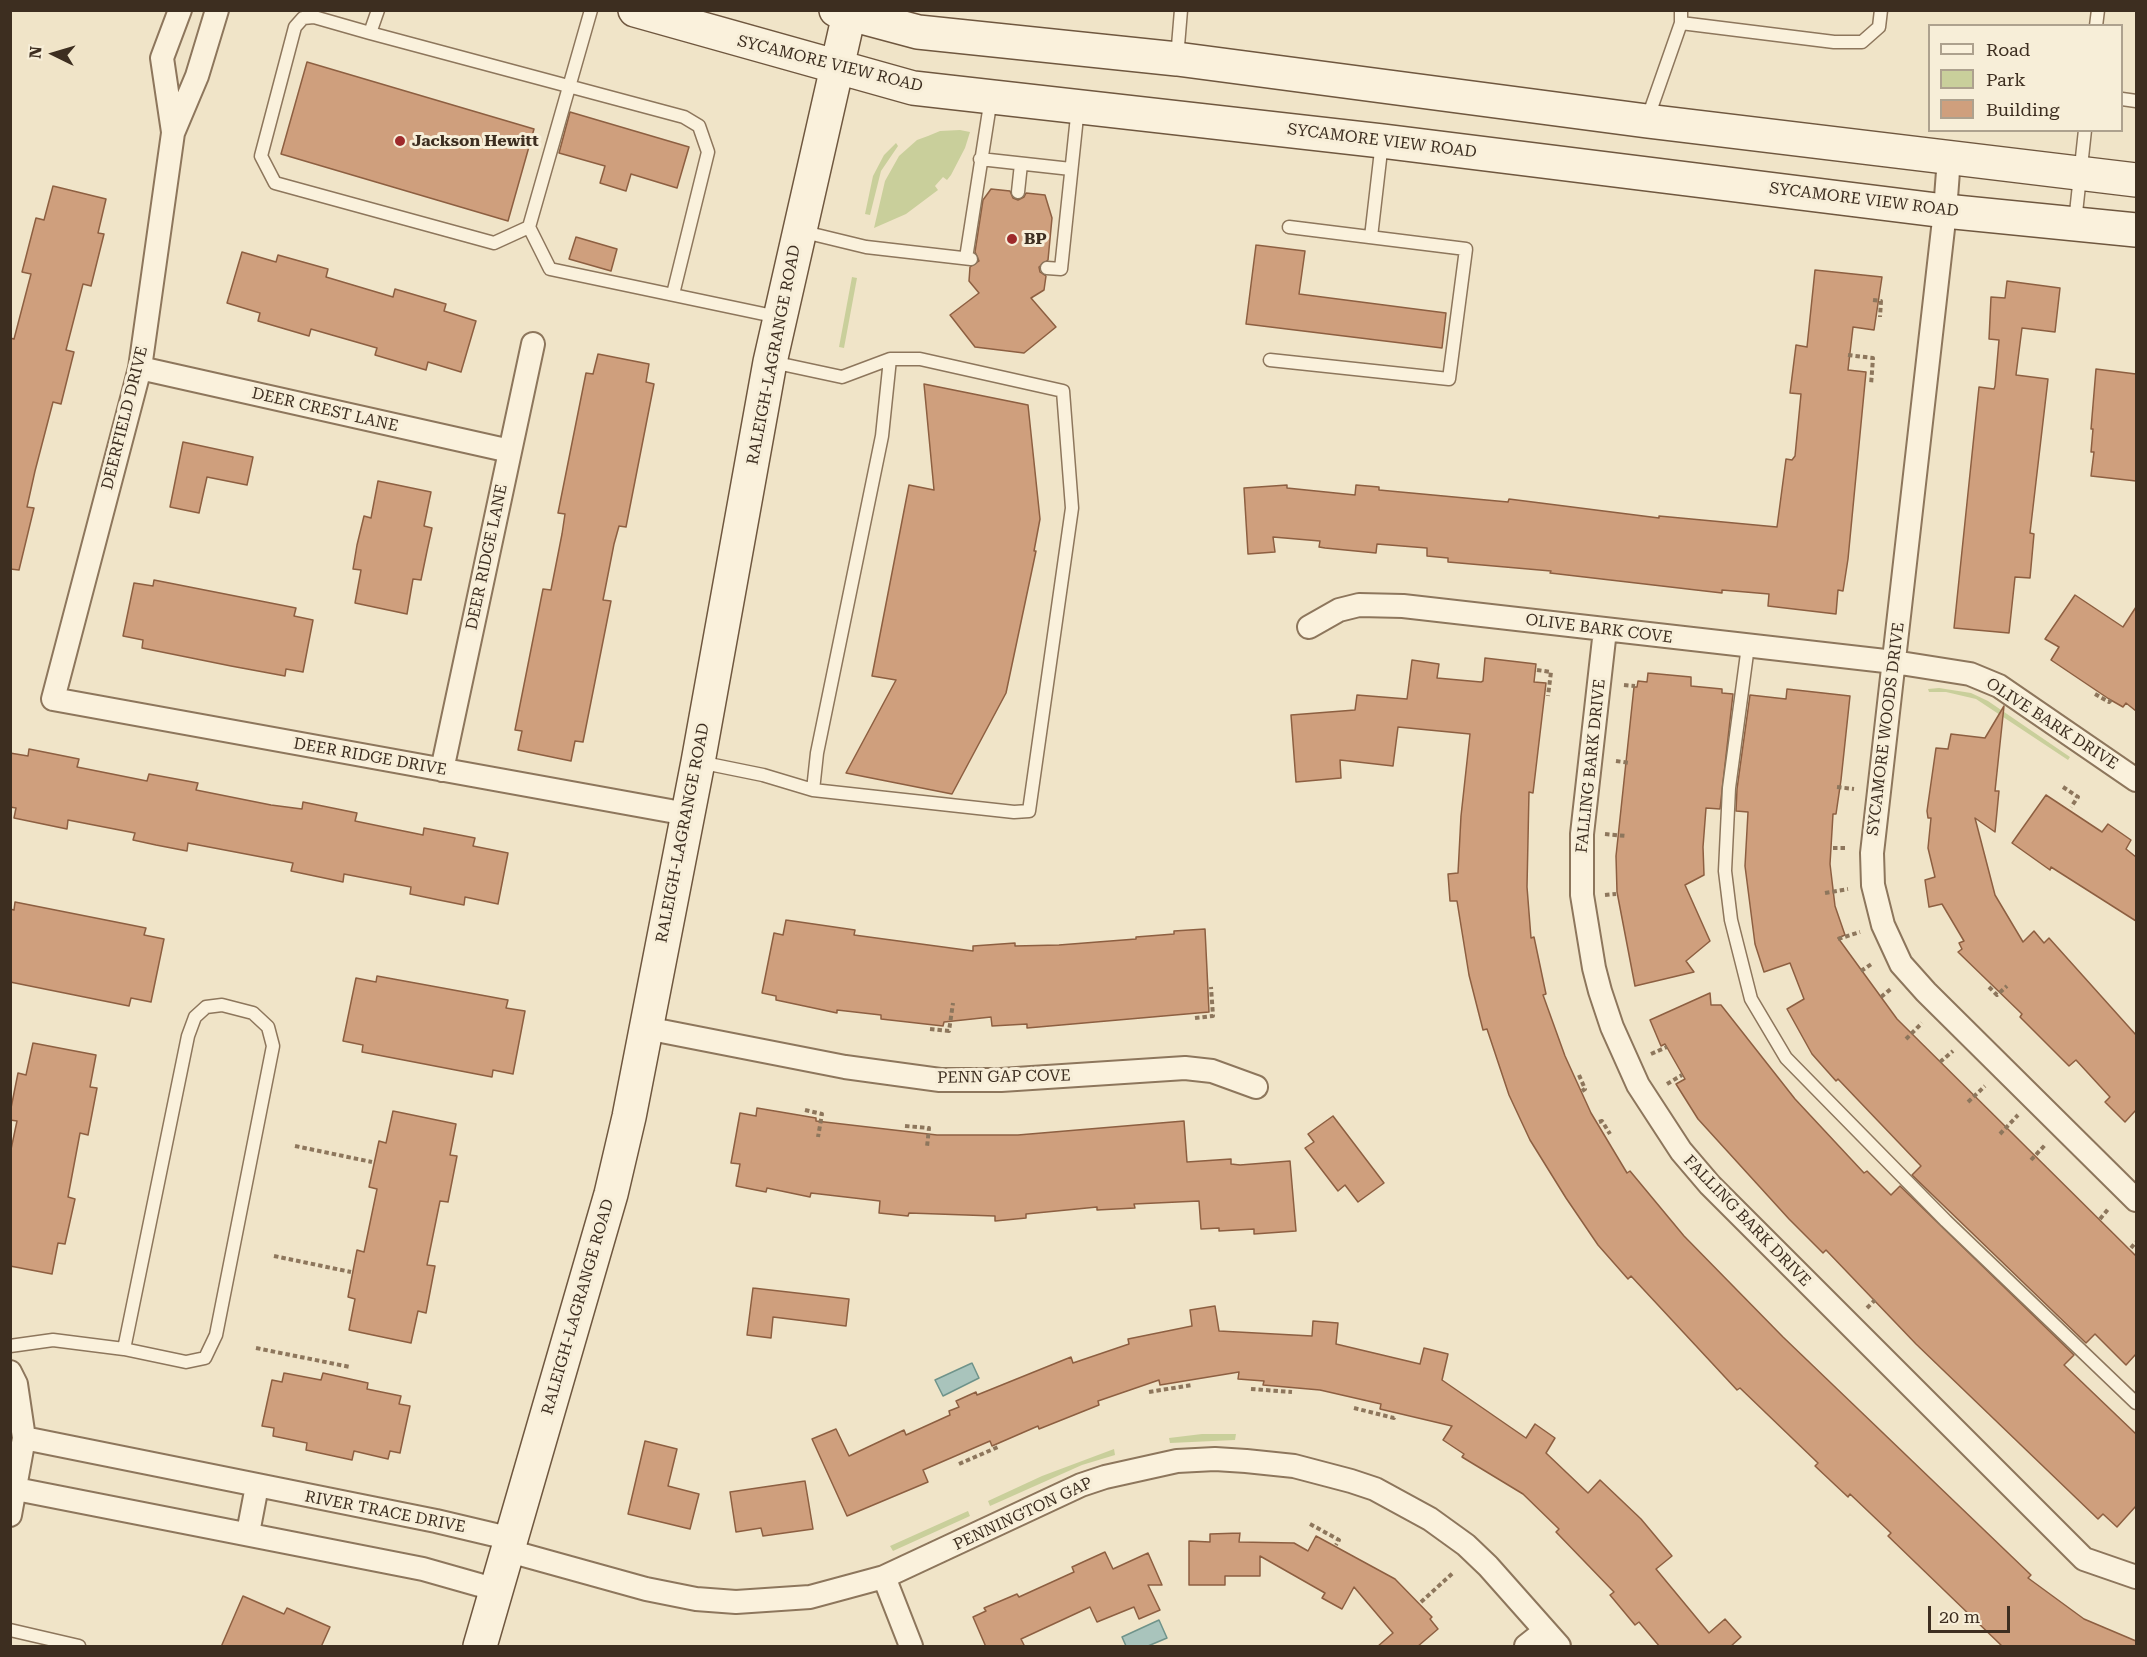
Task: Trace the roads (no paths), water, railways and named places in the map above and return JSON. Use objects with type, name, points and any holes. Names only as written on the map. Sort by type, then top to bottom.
[{"type":"main road","name":"SYCAMORE VIEW ROAD","points":[[635,10],[836,69],[913,88],[1382,141],[1945,211],[2136,230]]},
{"type":"main road","name":"RALEIGH-LAGRANGE ROAD","points":[[480,1647],[611,1194],[698,762],[770,362],[836,69],[845,12]]},
{"type":"main road","points":[[845,12],[918,32],[1177,59],[1647,121],[2136,180]]},
{"type":"street","name":"DEERFIELD DRIVE","points":[[173,133],[162,58],[180,10]]},
{"type":"street","name":"DEERFIELD DRIVE","points":[[53,699],[140,368],[173,133],[197,76],[217,10]]},
{"type":"street","name":"SYCAMORE WOODS DRIVE","points":[[1949,158],[1945,211],[1872,853],[1878,906],[1891,945],[1901,963],[1926,992],[2136,1200]]},
{"type":"street","name":"DEER RIDGE LANE","points":[[442,770],[533,344]]},
{"type":"street","name":"DEER CREST LANE","points":[[140,368],[510,451]]},
{"type":"street","name":"OLIVE BARK COVE","points":[[1309,627],[1339,610],[1359,605],[1403,606],[1894,662]]},
{"type":"street","name":"FALLING BARK DRIVE","points":[[1605,630],[1582,834],[1582,895],[1600,991],[1612,1027],[1638,1085],[1681,1151],[1710,1185],[2084,1559],[2136,1577]]},
{"type":"street","name":"OLIVE BARK DRIVE","points":[[1894,662],[1985,678],[2136,780]]},
{"type":"street","name":"DEER RIDGE DRIVE","points":[[53,699],[687,813]]},
{"type":"street","name":"PENN GAP COVE","points":[[646,1028],[845,1067],[940,1080],[1001,1080],[1185,1068],[1212,1071],[1256,1087]]},
{"type":"street","points":[[10,1372],[16,1384],[24,1438],[10,1515]]},
{"type":"street","name":"RIVER TRACE DRIVE","points":[[24,1438],[436,1521],[510,1545]]},
{"type":"street","name":"PENNINGTON GAP","points":[[510,1545],[646,1589],[715,1601],[810,1597],[884,1577],[1081,1485],[1105,1477],[1169,1462],[1215,1459],[1246,1461],[1294,1466],[1351,1481],[1375,1489],[1431,1519],[1448,1530],[1481,1559],[1552,1639]]},
{"type":"street","points":[[248,1533],[257,1486]]},
{"type":"street","points":[[16,1489],[423,1569],[497,1590]]},
{"type":"street","points":[[884,1577],[911,1647]]},
{"type":"street","points":[[1526,1647],[1552,1639]]},
{"type":"lane","points":[[370,33],[378,10]]},
{"type":"lane","points":[[591,10],[530,227],[550,269],[779,317]]},
{"type":"lane","points":[[1177,59],[1181,10]]},
{"type":"lane","points":[[1647,121],[1681,17],[1834,42],[1862,42],[1879,27],[1881,10]]},
{"type":"lane","points":[[530,227],[494,243],[275,183],[261,156],[295,27],[303,18],[314,17],[684,117],[699,126],[708,152],[673,294]]},
{"type":"lane","points":[[799,231],[866,247],[969,259],[980,159],[991,97]]},
{"type":"lane","points":[[1047,268],[1061,269],[1078,106]]},
{"type":"lane","points":[[2075,223],[2085,132]]},
{"type":"lane","points":[[1371,237],[1382,141]]},
{"type":"lane","points":[[980,159],[1071,169]]},
{"type":"lane","points":[[1018,192],[1021,164]]},
{"type":"lane","points":[[1270,360],[1449,379],[1466,249],[1289,226]]},
{"type":"lane","points":[[698,762],[763,775],[813,790],[1014,812],[1029,811],[1072,508],[1063,391],[920,359],[891,360],[842,376],[770,362]]},
{"type":"lane","points":[[813,790],[817,753],[882,436],[891,360]]},
{"type":"lane","points":[[1748,646],[1729,788],[1725,871],[1731,920],[1751,999],[1786,1058],[1946,1221],[2136,1403]]},
{"type":"lane","points":[[10,1347],[53,1340],[124,1349],[186,1362],[205,1358],[216,1335],[273,1046],[268,1027],[253,1013],[222,1005],[206,1007],[195,1017],[188,1036],[124,1349]]},
{"type":"lane","points":[[10,1630],[72,1646]]},
{"type":"water","points":[[972,1363],[979,1378],[943,1396],[935,1380]]},
{"type":"water","points":[[1159,1620],[1167,1638],[1148,1646],[1126,1646],[1122,1637]]},
{"type":"place","name":"Jackson Hewitt","points":[[400,141]]},
{"type":"place","name":"BP","points":[[1012,239]]}]
